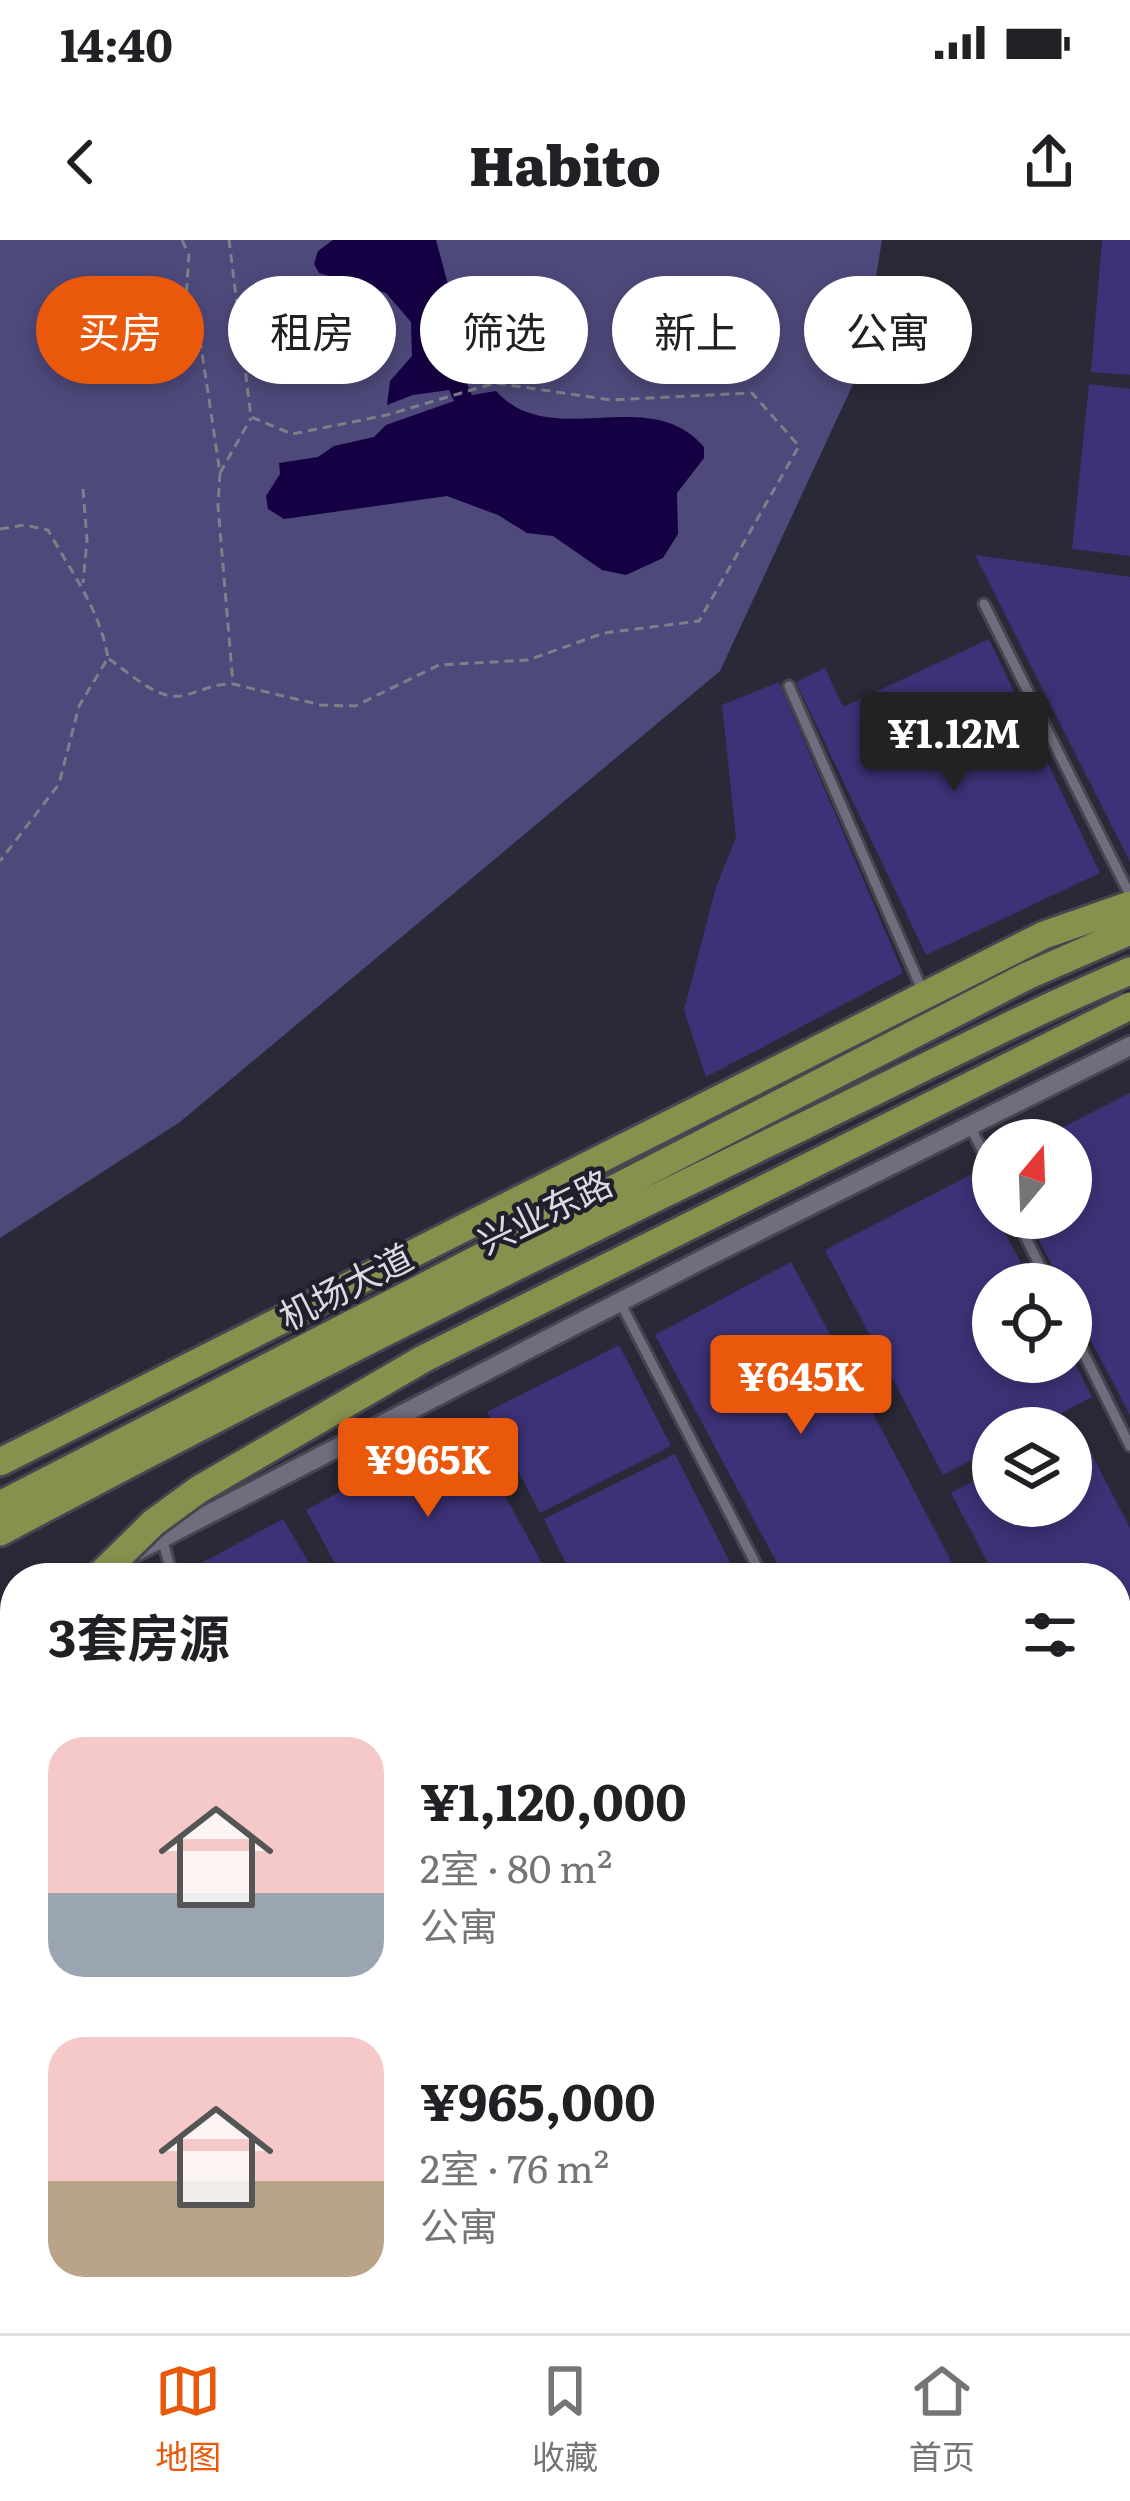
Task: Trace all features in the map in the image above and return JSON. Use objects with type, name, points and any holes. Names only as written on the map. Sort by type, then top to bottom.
[{"type":"main road","name":"兴业东路","points":[[0,1462],[1044,935],[1130,905]]},
{"type":"main road","name":"机场大道","points":[[0,1505],[1027,976],[1130,932]]},
{"type":"main road","name":"兴业东路","points":[[0,1532],[569,1238],[1024,1016],[1130,971]]},
{"type":"main road","points":[[113,1563],[153,1523],[198,1490],[423,1358],[1130,1006]]},
{"type":"street","points":[[115,1563],[1130,1046]]},
{"type":"lane","points":[[984,604],[1130,895]]},
{"type":"lane","points":[[789,686],[925,996]]},
{"type":"lane","points":[[970,1126],[972,1130]]},
{"type":"lane","points":[[620,1302],[755,1563]]},
{"type":"lane","points":[[1092,1370],[1130,1447]]},
{"type":"lane","points":[[162,1538],[169,1563]]},
{"type":"path","points":[[182,240],[189,255],[185,314],[201,346],[220,472],[218,506],[233,684]]},
{"type":"path","points":[[220,472],[251,417],[229,240]]},
{"type":"path","points":[[107,658],[162,695],[183,697],[210,684],[233,684],[321,705],[355,706],[439,665],[528,659],[604,633],[699,621],[799,446],[752,393],[611,400],[494,383],[387,415],[292,434],[251,417]]},
{"type":"path","points":[[82,490],[87,540],[82,587]]},
{"type":"path","points":[[0,529],[25,525],[48,530],[82,587],[104,638],[107,658],[79,706],[59,784],[0,861]]},
{"type":"shaded area","points":[[0,240],[882,240],[876,276],[804,276],[804,384],[853,384],[720,671],[180,1122],[0,1238]]},
{"type":"shaded area","points":[[333,240],[436,240],[446,276],[420,276],[420,384],[467,384],[472,395],[496,391],[518,409],[544,417],[656,420],[682,428],[704,447],[704,458],[677,493],[678,534],[663,558],[626,575],[602,570],[553,536],[527,533],[498,515],[447,496],[284,519],[268,509],[266,496],[280,474],[279,463],[318,457],[334,446],[374,437],[386,425],[454,401],[449,390],[413,395],[387,405],[390,384],[396,384],[396,374],[412,356],[411,322],[396,305],[396,276],[319,273],[314,264],[318,251]]},
{"type":"building","points":[[1102,240],[1130,240],[1130,375],[1091,372]]},
{"type":"building","points":[[1089,384],[1130,389],[1130,556],[1072,549]]},
{"type":"building","points":[[975,555],[1130,577],[1130,862]]},
{"type":"building","points":[[989,639],[1100,873],[926,955],[796,682],[825,668],[843,707]]},
{"type":"building","points":[[779,682],[903,973],[706,1077],[684,1010],[716,887],[736,837],[722,705]]},
{"type":"building","points":[[1130,1093],[1130,1415],[1092,1342],[1092,1263],[1051,1263],[1038,1239],[1092,1239],[1092,1119],[1079,1119]]},
{"type":"building","points":[[972,1174],[972,1239],[1008,1239],[1021,1263],[972,1263],[972,1383],[1085,1383],[1092,1397],[1073,1407],[972,1407],[972,1460],[943,1475],[825,1250]]},
{"type":"building","points":[[791,1262],[952,1563],[777,1563],[655,1335]]},
{"type":"building","points":[[619,1345],[671,1446],[540,1513],[487,1412]]},
{"type":"building","points":[[466,1424],[542,1563],[335,1563],[306,1510]]},
{"type":"building","points":[[675,1454],[730,1563],[566,1563],[544,1519]]},
{"type":"building","points":[[1092,1455],[1130,1528],[1130,1563],[988,1563],[951,1493],[972,1482],[972,1527],[1092,1527]]},
{"type":"building","points":[[283,1519],[309,1563],[201,1563]]}]
